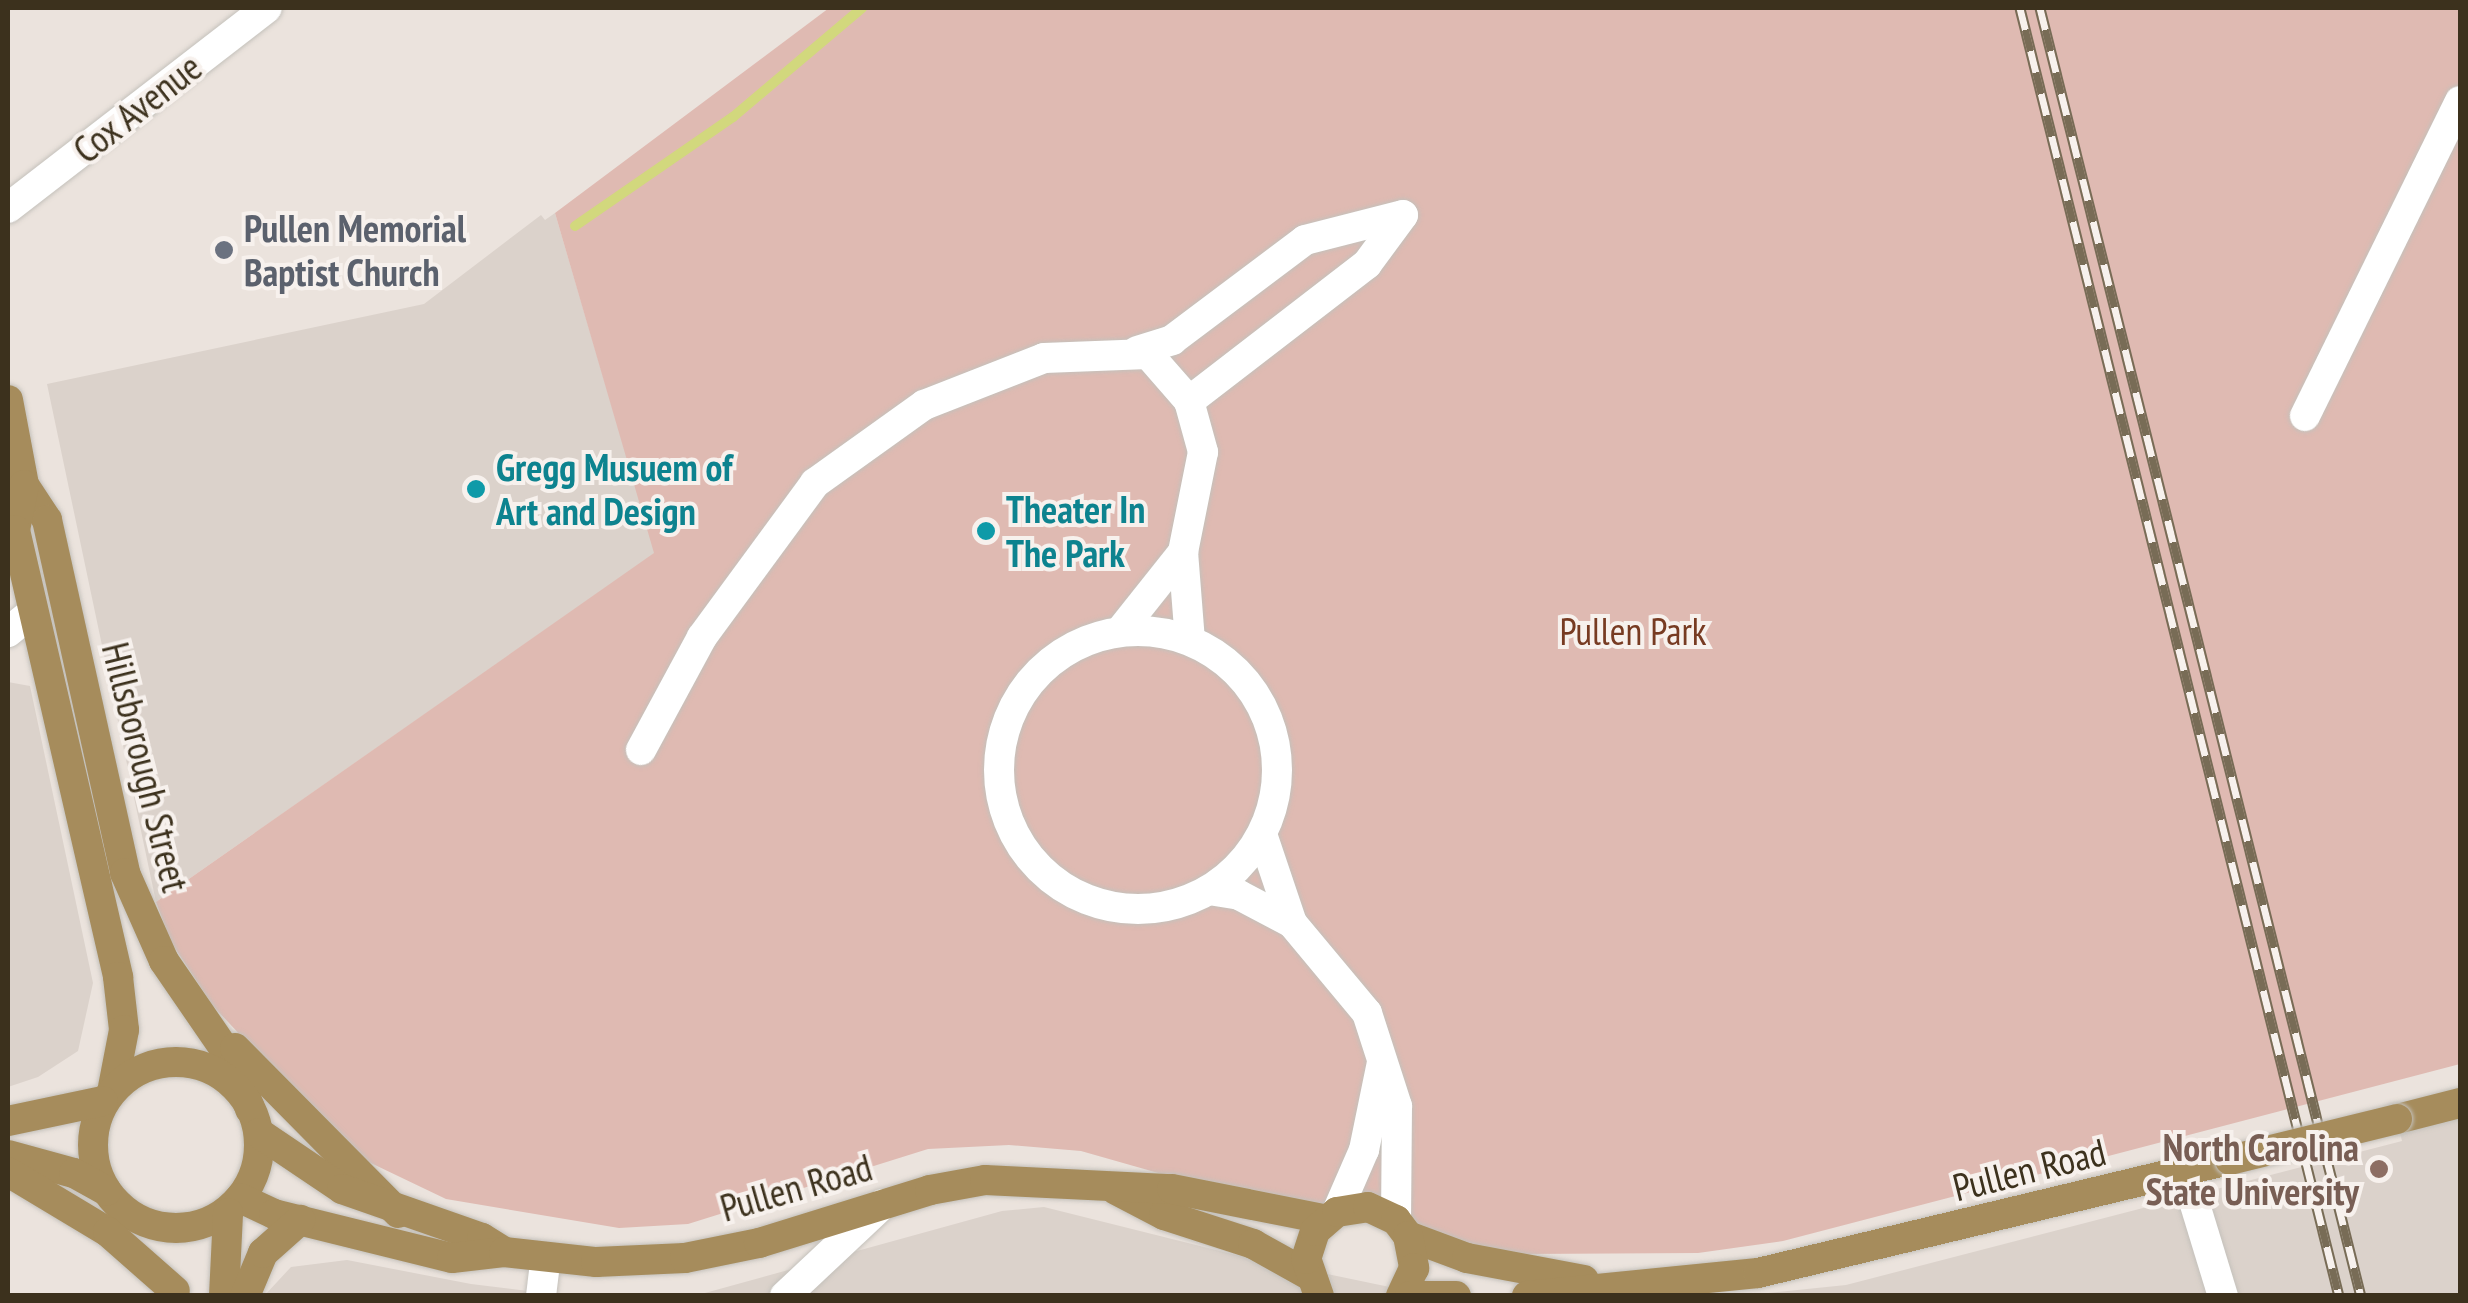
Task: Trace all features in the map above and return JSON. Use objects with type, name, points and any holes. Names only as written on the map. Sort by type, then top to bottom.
[{"type":"main road","name":"Hillsborough Street","points":[[8,400],[24,485],[47,520],[125,873],[164,962],[234,1064],[255,1121]]},
{"type":"main road","name":"Hillsborough Street","points":[[24,485],[14,530],[118,976],[124,1030],[108,1094]]},
{"type":"main road","points":[[188,997],[398,1213]]},
{"type":"main road","points":[[8,1121],[108,1094],[157,1064],[185,1062],[235,1086],[255,1121],[259,1160],[234,1206],[224,1296]]},
{"type":"main road","points":[[108,1094],[94,1146],[113,1198],[137,1242],[176,1294]]},
{"type":"main road","name":"Pullen Road","points":[[1527,1296],[1796,1265],[2460,1103]]},
{"type":"main road","name":"Pullen Road","points":[[255,1121],[342,1188],[398,1213],[482,1238],[504,1252]]},
{"type":"main road","points":[[8,1155],[74,1173],[159,1226],[185,1228],[234,1206]]},
{"type":"main road","points":[[8,1172],[96,1224],[176,1294]]},
{"type":"main road","name":"Pullen Road","points":[[234,1206],[452,1258],[504,1252],[546,1258],[685,1258],[760,1243],[884,1204],[986,1180],[1065,1179],[1108,1187],[1172,1189],[1331,1216],[1368,1207],[1402,1228],[1467,1258],[1612,1285]]},
{"type":"main road","name":"Pullen Road","points":[[1108,1187],[1164,1215],[1253,1244],[1313,1285]]},
{"type":"main road","points":[[1313,1285],[1308,1244],[1331,1216]]},
{"type":"main road","points":[[246,1296],[263,1253],[300,1220]]},
{"type":"main road","points":[[1401,1296],[1414,1268],[1402,1228]]},
{"type":"main road","points":[[1410,1296],[1456,1296]]},
{"type":"street","name":"Cox Avenue","points":[[8,208],[267,8]]},
{"type":"street","points":[[2306,416],[2460,102]]},
{"type":"street","points":[[641,750],[702,637],[757,556],[815,483],[873,435],[999,372],[1044,358],[1137,351],[1172,340],[1305,240],[1403,215],[1367,264],[1189,401]]},
{"type":"street","points":[[1137,351],[1154,358],[1189,401],[1203,475],[1183,552],[1190,640]]},
{"type":"street","points":[[1121,630],[1183,552]]},
{"type":"street","points":[[8,632],[33,612]]},
{"type":"street","points":[[1121,630],[1190,640],[1250,687],[1268,721],[1276,778],[1262,834],[1240,866],[1209,890],[1150,908],[1088,900],[1044,872],[1006,815],[998,774],[1003,733],[1018,696],[1044,666],[1076,644],[1121,630]]},
{"type":"street","points":[[1262,834],[1292,923]]},
{"type":"street","points":[[1209,890],[1238,895],[1292,923],[1356,993],[1382,1059],[1400,1125],[1402,1228]]},
{"type":"street","points":[[1331,1216],[1364,1150],[1382,1059]]},
{"type":"street","points":[[2185,1172],[2223,1296]]},
{"type":"street","points":[[785,1296],[884,1204]]},
{"type":"street","points":[[542,1296],[546,1258]]},
{"type":"shaded area","points":[[555,213],[655,553],[156,902],[47,384],[424,304],[541,215],[545,220]]},
{"type":"shaded area","points":[[8,682],[30,686],[93,983],[78,1051],[38,1077],[8,1087]]},
{"type":"shaded area","name":"North Carolina State University","points":[[2460,1102],[2460,1295],[1740,1296],[1846,1285],[2402,1141],[2397,1119]]},
{"type":"shaded area","points":[[1044,1207],[1236,1255],[1428,1295],[694,1296],[1002,1211]]},
{"type":"shaded area","points":[[347,1260],[471,1284],[560,1295],[264,1296],[291,1267]]},
{"type":"green space","name":"Pullen Park","points":[[829,8],[2460,8],[2460,1064],[1783,1241],[1698,1253],[1516,1254],[1449,1246],[1423,1227],[1253,1200],[1081,1151],[1009,1145],[928,1149],[688,1224],[619,1228],[446,1199],[352,1154],[213,1006],[171,942],[156,902],[654,553],[555,213]]},
{"type":"waterway","points":[[575,226],[733,117],[862,8]]},
{"type":"railway","points":[[2020,8],[2339,1296]]},
{"type":"railway","points":[[2040,8],[2361,1296]]},
{"type":"place","name":"Pullen Memorial Baptist Church","points":[[224,250]]},
{"type":"place","name":"Gregg Musuem of Art and Design","points":[[476,489]]},
{"type":"place","name":"Theater In The Park","points":[[986,531]]},
{"type":"place","name":"North Carolina State University","points":[[2379,1169]]}]
